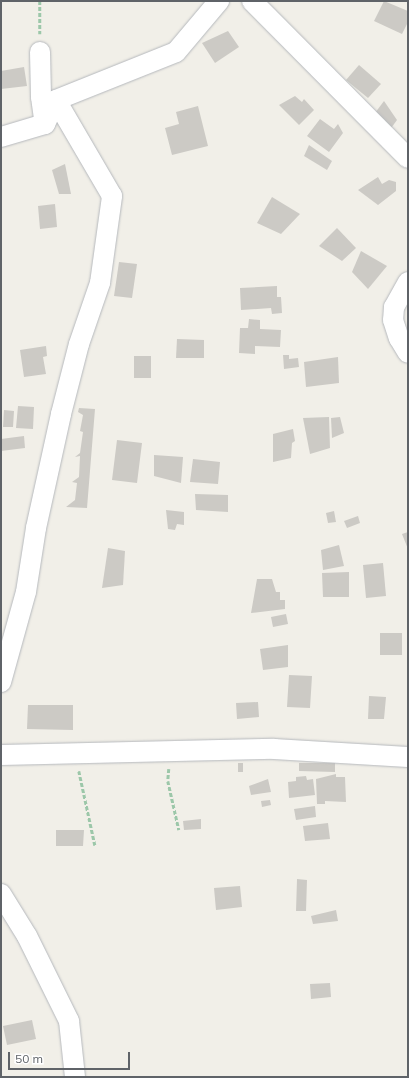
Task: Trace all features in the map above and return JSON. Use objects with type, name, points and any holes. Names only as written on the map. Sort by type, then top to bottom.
[{"type":"street","points":[[1,137],[45,124],[56,100],[176,52],[219,1]]},
{"type":"street","points":[[252,1],[408,158]]},
{"type":"street","points":[[40,52],[41,97],[45,124]]},
{"type":"street","points":[[1,682],[26,592],[36,528],[61,414],[79,344],[100,283],[112,196],[56,100]]},
{"type":"street","points":[[408,282],[394,307],[393,320],[397,334],[408,353]]},
{"type":"street","points":[[1,755],[274,749],[408,757]]},
{"type":"street","points":[[1,894],[27,936],[69,1021],[75,1077]]},
{"type":"path","points":[[40,1],[40,52]]},
{"type":"path","points":[[170,752],[168,781],[179,830]]},
{"type":"path","points":[[76,754],[95,845]]},
{"type":"building","points":[[384,1],[408,11],[408,22],[402,34],[374,21]]},
{"type":"building","points":[[228,31],[239,47],[215,63],[202,43]]},
{"type":"building","points":[[359,65],[381,84],[368,98],[346,80]]},
{"type":"building","points":[[24,67],[27,86],[1,89],[1,71]]},
{"type":"building","points":[[295,96],[302,102],[304,99],[314,110],[299,125],[279,105]]},
{"type":"building","points":[[384,101],[397,120],[389,131],[372,117]]},
{"type":"building","points":[[198,106],[208,146],[172,155],[165,128],[179,124],[176,112]]},
{"type":"building","points":[[320,119],[334,129],[338,124],[343,133],[329,152],[307,136]]},
{"type":"building","points":[[309,145],[332,161],[327,170],[304,156]]},
{"type":"building","points":[[65,164],[71,194],[59,194],[52,170]]},
{"type":"building","points":[[378,177],[382,184],[389,180],[396,182],[396,191],[378,205],[358,190]]},
{"type":"building","points":[[272,197],[300,214],[281,234],[257,223]]},
{"type":"building","points":[[55,204],[57,227],[40,229],[38,206]]},
{"type":"building","points":[[337,228],[356,248],[342,261],[319,246]]},
{"type":"building","points":[[361,251],[387,266],[368,289],[352,272]]},
{"type":"building","points":[[119,262],[137,264],[132,298],[114,296]]},
{"type":"building","points":[[277,286],[277,297],[281,297],[282,313],[272,314],[271,308],[241,310],[240,288]]},
{"type":"building","points":[[249,319],[260,320],[260,329],[281,330],[280,347],[255,346],[255,354],[239,353],[240,328],[248,328]]},
{"type":"building","points":[[177,339],[204,340],[204,358],[176,358]]},
{"type":"building","points":[[46,346],[47,356],[43,357],[46,374],[24,377],[20,350]]},
{"type":"building","points":[[283,355],[289,355],[289,359],[298,358],[299,367],[284,369]]},
{"type":"building","points":[[134,356],[151,356],[151,378],[134,378]]},
{"type":"building","points":[[338,357],[339,383],[306,387],[304,362]]},
{"type":"building","points":[[18,406],[34,407],[33,429],[16,428]]},
{"type":"building","points":[[79,408],[95,409],[87,508],[66,507],[75,500],[77,483],[72,482],[79,477],[80,456],[75,457],[80,453],[83,432],[80,431],[83,415],[78,412]]},
{"type":"building","points":[[4,410],[14,411],[13,427],[3,427]]},
{"type":"building","points":[[329,417],[330,448],[310,454],[303,418]]},
{"type":"building","points":[[340,417],[344,433],[332,438],[331,418]]},
{"type":"building","points":[[293,429],[295,441],[292,443],[291,458],[273,462],[273,434]]},
{"type":"building","points":[[24,436],[25,448],[1,451],[1,439]]},
{"type":"building","points":[[117,440],[142,443],[137,483],[112,480]]},
{"type":"building","points":[[154,455],[183,457],[181,483],[154,476]]},
{"type":"building","points":[[193,459],[220,462],[218,484],[190,482]]},
{"type":"building","points":[[195,494],[228,495],[228,512],[196,510]]},
{"type":"building","points":[[166,510],[184,512],[184,525],[177,524],[175,530],[168,529]]},
{"type":"building","points":[[334,511],[336,522],[328,523],[326,513]]},
{"type":"building","points":[[358,516],[360,523],[347,528],[344,521]]},
{"type":"building","points":[[408,532],[408,549],[402,534]]},
{"type":"building","points":[[339,545],[344,566],[323,570],[321,550]]},
{"type":"building","points":[[108,548],[125,551],[123,585],[102,588]]},
{"type":"building","points":[[383,563],[386,596],[366,598],[363,565]]},
{"type":"building","points":[[349,572],[349,597],[323,597],[322,573]]},
{"type":"building","points":[[257,579],[272,579],[276,592],[280,592],[280,600],[285,600],[285,609],[251,613]]},
{"type":"building","points":[[286,614],[288,624],[273,627],[271,617]]},
{"type":"building","points":[[380,633],[402,633],[402,655],[380,655]]},
{"type":"building","points":[[288,645],[288,667],[263,670],[260,649]]},
{"type":"building","points":[[289,675],[312,676],[310,708],[287,707]]},
{"type":"building","points":[[369,696],[386,697],[384,719],[368,719]]},
{"type":"building","points":[[258,702],[259,717],[237,719],[236,703]]},
{"type":"building","points":[[28,705],[73,705],[73,730],[27,729]]},
{"type":"building","points":[[238,763],[243,763],[243,772],[238,772]]},
{"type":"building","points":[[299,763],[335,763],[335,772],[299,771]]},
{"type":"building","points":[[336,774],[336,777],[345,777],[346,802],[325,801],[325,804],[317,804],[316,779]]},
{"type":"building","points":[[306,776],[307,780],[313,779],[315,795],[289,798],[288,782],[296,781],[296,777]]},
{"type":"building","points":[[268,779],[271,792],[251,795],[249,786]]},
{"type":"building","points":[[270,800],[271,805],[262,807],[261,801]]},
{"type":"building","points":[[315,806],[316,817],[296,820],[294,809]]},
{"type":"building","points":[[201,819],[201,829],[184,830],[183,821]]},
{"type":"building","points":[[328,823],[330,839],[305,841],[303,826]]},
{"type":"building","points":[[56,830],[84,830],[83,846],[56,846]]},
{"type":"building","points":[[297,879],[307,880],[306,911],[296,911]]},
{"type":"building","points":[[240,886],[242,907],[216,910],[214,888]]},
{"type":"building","points":[[336,910],[338,921],[313,924],[311,916]]},
{"type":"building","points":[[330,983],[331,997],[311,999],[310,984]]},
{"type":"building","points":[[32,1020],[36,1039],[7,1045],[3,1026]]}]
